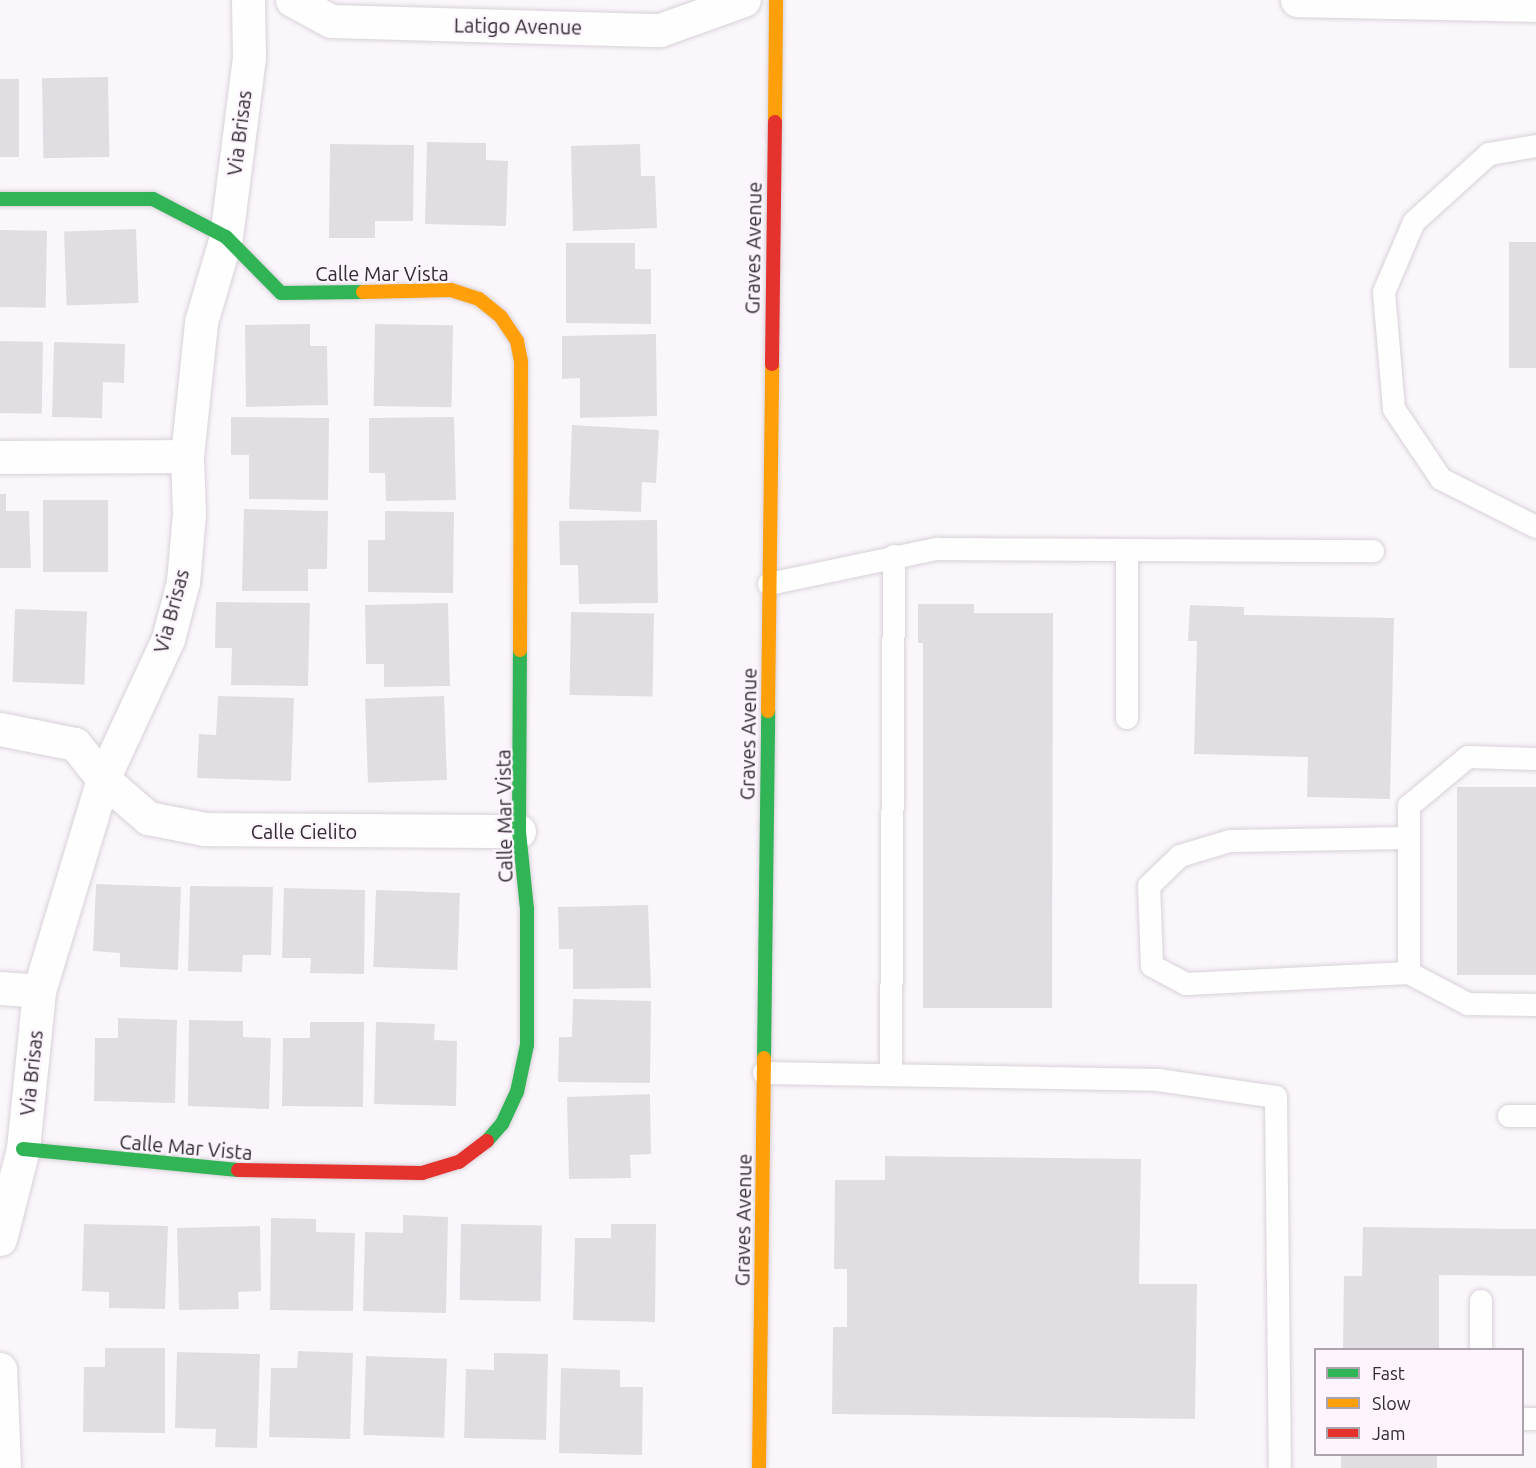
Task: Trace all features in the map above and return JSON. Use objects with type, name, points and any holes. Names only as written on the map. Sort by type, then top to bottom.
[{"type":"street","name":"Via Brisas","points":[[0,1239],[24,1149],[39,991],[103,779],[171,627],[183,582],[189,514],[187,456],[201,322],[226,237],[249,57],[248,0]]},
{"type":"street","name":"Latigo Avenue","points":[[292,0],[331,21],[660,30],[744,0]]},
{"type":"street","name":"Graves Avenue","points":[[759,1468],[776,0]]},
{"type":"street","points":[[1298,0],[1525,3]]},
{"type":"street","name":"Calle Mar Vista","points":[[0,199],[153,199],[226,237],[281,293],[452,290],[479,299],[501,317],[517,341],[521,360],[519,831],[526,909],[527,1045],[517,1092],[502,1124],[483,1146],[459,1162],[422,1173],[277,1173],[24,1149]]},
{"type":"street","points":[[0,457],[187,456]]},
{"type":"street","name":"Calle Cielito","points":[[0,729],[75,744],[103,779],[148,818],[205,829],[519,831]]},
{"type":"street","points":[[0,988],[39,991]]},
{"type":"street","points":[[0,1369],[4,1468]]},
{"type":"lane","points":[[1536,146],[1489,154],[1414,222],[1384,292],[1394,409],[1441,479],[1536,527]]},
{"type":"lane","points":[[769,584],[894,556],[937,549],[1372,551]]},
{"type":"lane","points":[[1127,718],[1128,550]]},
{"type":"lane","points":[[891,1074],[894,556]]},
{"type":"lane","points":[[1409,973],[1410,806],[1468,757],[1536,759]]},
{"type":"lane","points":[[1410,838],[1230,841],[1180,856],[1149,886],[1152,966],[1186,984],[1409,973],[1468,1004],[1536,1005]]},
{"type":"lane","points":[[764,1072],[1158,1080],[1276,1096],[1280,1468]]},
{"type":"lane","points":[[1509,1116],[1536,1116]]},
{"type":"lane","points":[[1481,1301],[1481,1348]]},
{"type":"building","points":[[108,77],[109,157],[43,158],[42,78]]},
{"type":"building","points":[[0,79],[19,79],[19,157],[0,157]]},
{"type":"building","points":[[427,142],[486,143],[486,160],[508,161],[506,226],[425,224]]},
{"type":"building","points":[[330,144],[414,145],[413,221],[375,221],[375,238],[329,238]]},
{"type":"building","points":[[640,144],[641,176],[655,176],[657,228],[573,231],[571,146]]},
{"type":"building","points":[[136,229],[139,303],[67,305],[64,232]]},
{"type":"building","points":[[0,230],[47,231],[46,308],[0,307]]},
{"type":"building","points":[[1509,242],[1536,242],[1536,368],[1509,368]]},
{"type":"building","points":[[566,243],[635,243],[635,269],[651,269],[651,324],[566,323]]},
{"type":"building","points":[[310,324],[310,346],[327,346],[328,405],[246,407],[245,325]]},
{"type":"building","points":[[375,324],[453,325],[452,407],[374,406]]},
{"type":"building","points":[[656,334],[657,416],[580,418],[580,378],[562,379],[562,336]]},
{"type":"building","points":[[0,341],[43,342],[42,414],[0,413]]},
{"type":"building","points":[[54,342],[125,344],[124,383],[103,382],[102,418],[52,417]]},
{"type":"building","points":[[231,417],[329,418],[328,500],[249,499],[249,455],[231,455]]},
{"type":"building","points":[[454,417],[456,500],[386,501],[385,473],[369,473],[369,418]]},
{"type":"building","points":[[572,425],[659,430],[656,483],[642,482],[641,512],[569,509]]},
{"type":"building","points":[[0,494],[6,494],[6,511],[29,511],[31,568],[0,568]]},
{"type":"building","points":[[43,500],[108,500],[108,572],[43,572]]},
{"type":"building","points":[[244,509],[328,511],[327,569],[308,569],[308,591],[242,591]]},
{"type":"building","points":[[385,511],[454,512],[453,593],[368,592],[368,540],[385,540]]},
{"type":"building","points":[[657,520],[658,603],[579,604],[578,565],[560,565],[559,521]]},
{"type":"building","points":[[216,602],[310,603],[308,686],[231,685],[232,648],[215,648]]},
{"type":"building","points":[[448,603],[450,686],[384,687],[384,664],[366,664],[365,605]]},
{"type":"building","points":[[918,604],[974,604],[974,613],[1053,613],[1052,1008],[923,1008],[923,643],[918,643]]},
{"type":"building","points":[[1190,605],[1244,607],[1244,615],[1394,618],[1390,799],[1307,797],[1308,757],[1194,754],[1197,641],[1188,641]]},
{"type":"building","points":[[15,609],[87,612],[84,684],[12,682]]},
{"type":"building","points":[[571,612],[654,613],[653,696],[570,695]]},
{"type":"building","points":[[218,696],[294,698],[291,781],[197,778],[199,734],[216,735]]},
{"type":"building","points":[[444,696],[447,780],[368,783],[365,699]]},
{"type":"building","points":[[1457,787],[1536,787],[1536,975],[1457,975]]},
{"type":"building","points":[[96,884],[181,887],[178,970],[120,967],[120,953],[93,951]]},
{"type":"building","points":[[190,886],[273,887],[271,955],[243,955],[242,972],[188,971]]},
{"type":"building","points":[[284,888],[365,890],[364,974],[310,973],[311,958],[282,958]]},
{"type":"building","points":[[376,890],[460,893],[457,970],[373,967]]},
{"type":"building","points":[[648,905],[651,988],[573,989],[573,949],[559,949],[558,907]]},
{"type":"building","points":[[573,999],[651,1001],[650,1083],[558,1082],[559,1037],[572,1037]]},
{"type":"building","points":[[118,1018],[177,1020],[175,1103],[94,1101],[95,1038],[118,1038]]},
{"type":"building","points":[[189,1020],[243,1021],[243,1037],[271,1038],[269,1109],[188,1106]]},
{"type":"building","points":[[310,1022],[364,1022],[363,1107],[282,1106],[283,1038],[310,1038]]},
{"type":"building","points":[[376,1022],[435,1024],[434,1040],[457,1041],[456,1106],[374,1104]]},
{"type":"building","points":[[650,1094],[651,1154],[630,1155],[631,1178],[569,1179],[567,1097]]},
{"type":"building","points":[[885,1156],[1141,1159],[1139,1284],[1197,1284],[1195,1419],[832,1414],[833,1327],[847,1327],[847,1269],[834,1269],[835,1180],[885,1180]]},
{"type":"building","points":[[403,1215],[448,1217],[446,1313],[363,1311],[365,1232],[403,1233]]},
{"type":"building","points":[[271,1218],[316,1219],[316,1232],[355,1233],[353,1311],[270,1310]]},
{"type":"building","points":[[84,1224],[168,1226],[165,1309],[109,1308],[109,1292],[82,1291]]},
{"type":"building","points":[[461,1224],[542,1225],[541,1301],[460,1300]]},
{"type":"building","points":[[611,1224],[656,1224],[655,1322],[573,1320],[575,1238],[611,1238]]},
{"type":"building","points":[[260,1226],[261,1291],[238,1292],[239,1309],[179,1310],[177,1228]]},
{"type":"building","points":[[1363,1227],[1536,1229],[1536,1276],[1439,1275],[1439,1348],[1343,1348],[1344,1276],[1362,1276]]},
{"type":"building","points":[[105,1348],[165,1348],[165,1433],[83,1432],[84,1367],[105,1367]]},
{"type":"building","points":[[298,1351],[353,1353],[350,1439],[269,1437],[271,1368],[297,1368]]},
{"type":"building","points":[[177,1352],[260,1354],[257,1448],[215,1447],[216,1429],[175,1428]]},
{"type":"building","points":[[494,1353],[548,1354],[546,1440],[464,1438],[466,1369],[494,1370]]},
{"type":"building","points":[[366,1356],[447,1359],[444,1438],[363,1435]]},
{"type":"building","points":[[561,1368],[620,1370],[620,1387],[643,1387],[642,1455],[559,1453]]},
{"type":"building","points":[[1341,1456],[1437,1456],[1437,1468],[1341,1468]]},
{"type":"traffic: fast","points":[[0,199],[153,199],[226,237],[281,293],[363,292]]},
{"type":"traffic: fast","points":[[487,1141],[502,1124],[517,1092],[527,1045],[527,909],[519,831],[520,650]]},
{"type":"traffic: fast","points":[[764,1058],[768,711]]},
{"type":"traffic: fast","points":[[23,1149],[238,1170]]},
{"type":"traffic: slow","points":[[775,122],[776,0]]},
{"type":"traffic: slow","points":[[363,292],[451,290],[479,299],[501,317],[517,341],[521,361],[520,650]]},
{"type":"traffic: slow","points":[[768,711],[772,364]]},
{"type":"traffic: slow","points":[[759,1468],[764,1058]]},
{"type":"traffic: jam","points":[[772,364],[775,122]]},
{"type":"traffic: jam","points":[[238,1170],[422,1173],[459,1162],[487,1141]]}]
